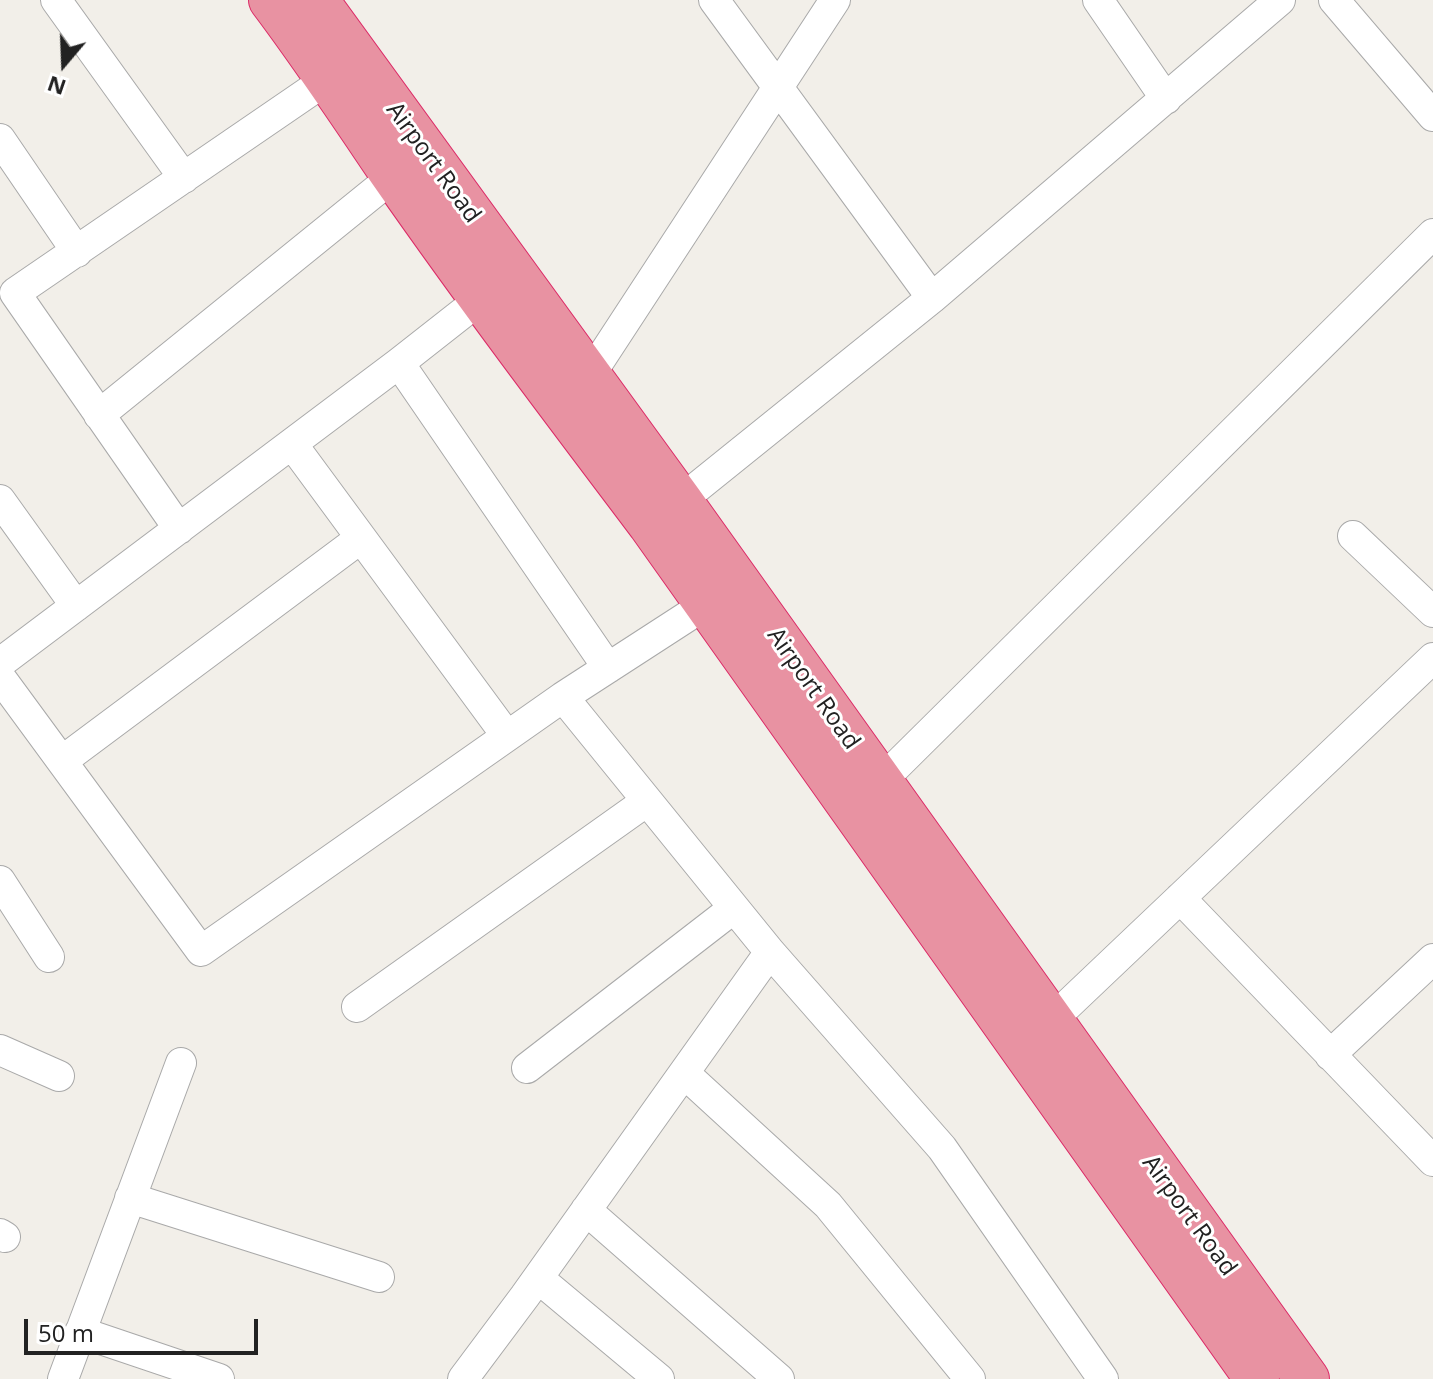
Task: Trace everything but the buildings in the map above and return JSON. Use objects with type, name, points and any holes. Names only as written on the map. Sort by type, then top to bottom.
[{"type":"highway","name":"Airport Road","points":[[271,0],[329,78],[394,176],[650,524],[705,605],[866,796]]},
{"type":"highway","name":"Airport Road","points":[[316,0],[680,501],[866,796],[1036,1036],[1257,1379]]},
{"type":"highway","name":"Airport Road","points":[[1036,1036],[1307,1379]]},
{"type":"street","points":[[56,0],[184,178]]},
{"type":"street","points":[[714,0],[932,298]]},
{"type":"street","points":[[588,378],[835,0]]},
{"type":"street","points":[[1098,0],[1166,99]]},
{"type":"street","points":[[680,501],[932,298],[1280,0]]},
{"type":"street","points":[[1334,0],[1433,116]]},
{"type":"street","points":[[179,529],[99,415],[8,297],[329,78]]},
{"type":"street","points":[[0,139],[77,252]]},
{"type":"street","points":[[99,415],[394,176]]},
{"type":"street","points":[[866,796],[1433,234]]},
{"type":"street","points":[[0,663],[483,297]]},
{"type":"street","points":[[399,363],[608,668]]},
{"type":"street","points":[[292,444],[507,736]]},
{"type":"street","points":[[0,500],[76,606]]},
{"type":"street","points":[[1353,536],[1433,612]]},
{"type":"street","points":[[62,761],[361,538]]},
{"type":"street","points":[[0,677],[201,951],[563,697],[705,605]]},
{"type":"street","points":[[1036,1036],[1433,658]]},
{"type":"street","points":[[563,697],[770,952],[942,1148],[1103,1379]]},
{"type":"street","points":[[357,1007],[647,801]]},
{"type":"street","points":[[0,881],[49,957]]},
{"type":"street","points":[[1180,898],[1433,1161]]},
{"type":"street","points":[[527,1068],[734,908]]},
{"type":"street","points":[[463,1379],[770,952]]},
{"type":"street","points":[[1330,1055],[1433,959]]},
{"type":"street","points":[[0,1050],[59,1076]]},
{"type":"street","points":[[63,1379],[181,1063]]},
{"type":"street","points":[[684,1073],[828,1205],[970,1379]]},
{"type":"street","points":[[130,1198],[379,1277]]},
{"type":"street","points":[[586,1210],[779,1379]]},
{"type":"street","points":[[538,1278],[659,1379]]},
{"type":"street","points":[[80,1332],[219,1379]]}]
